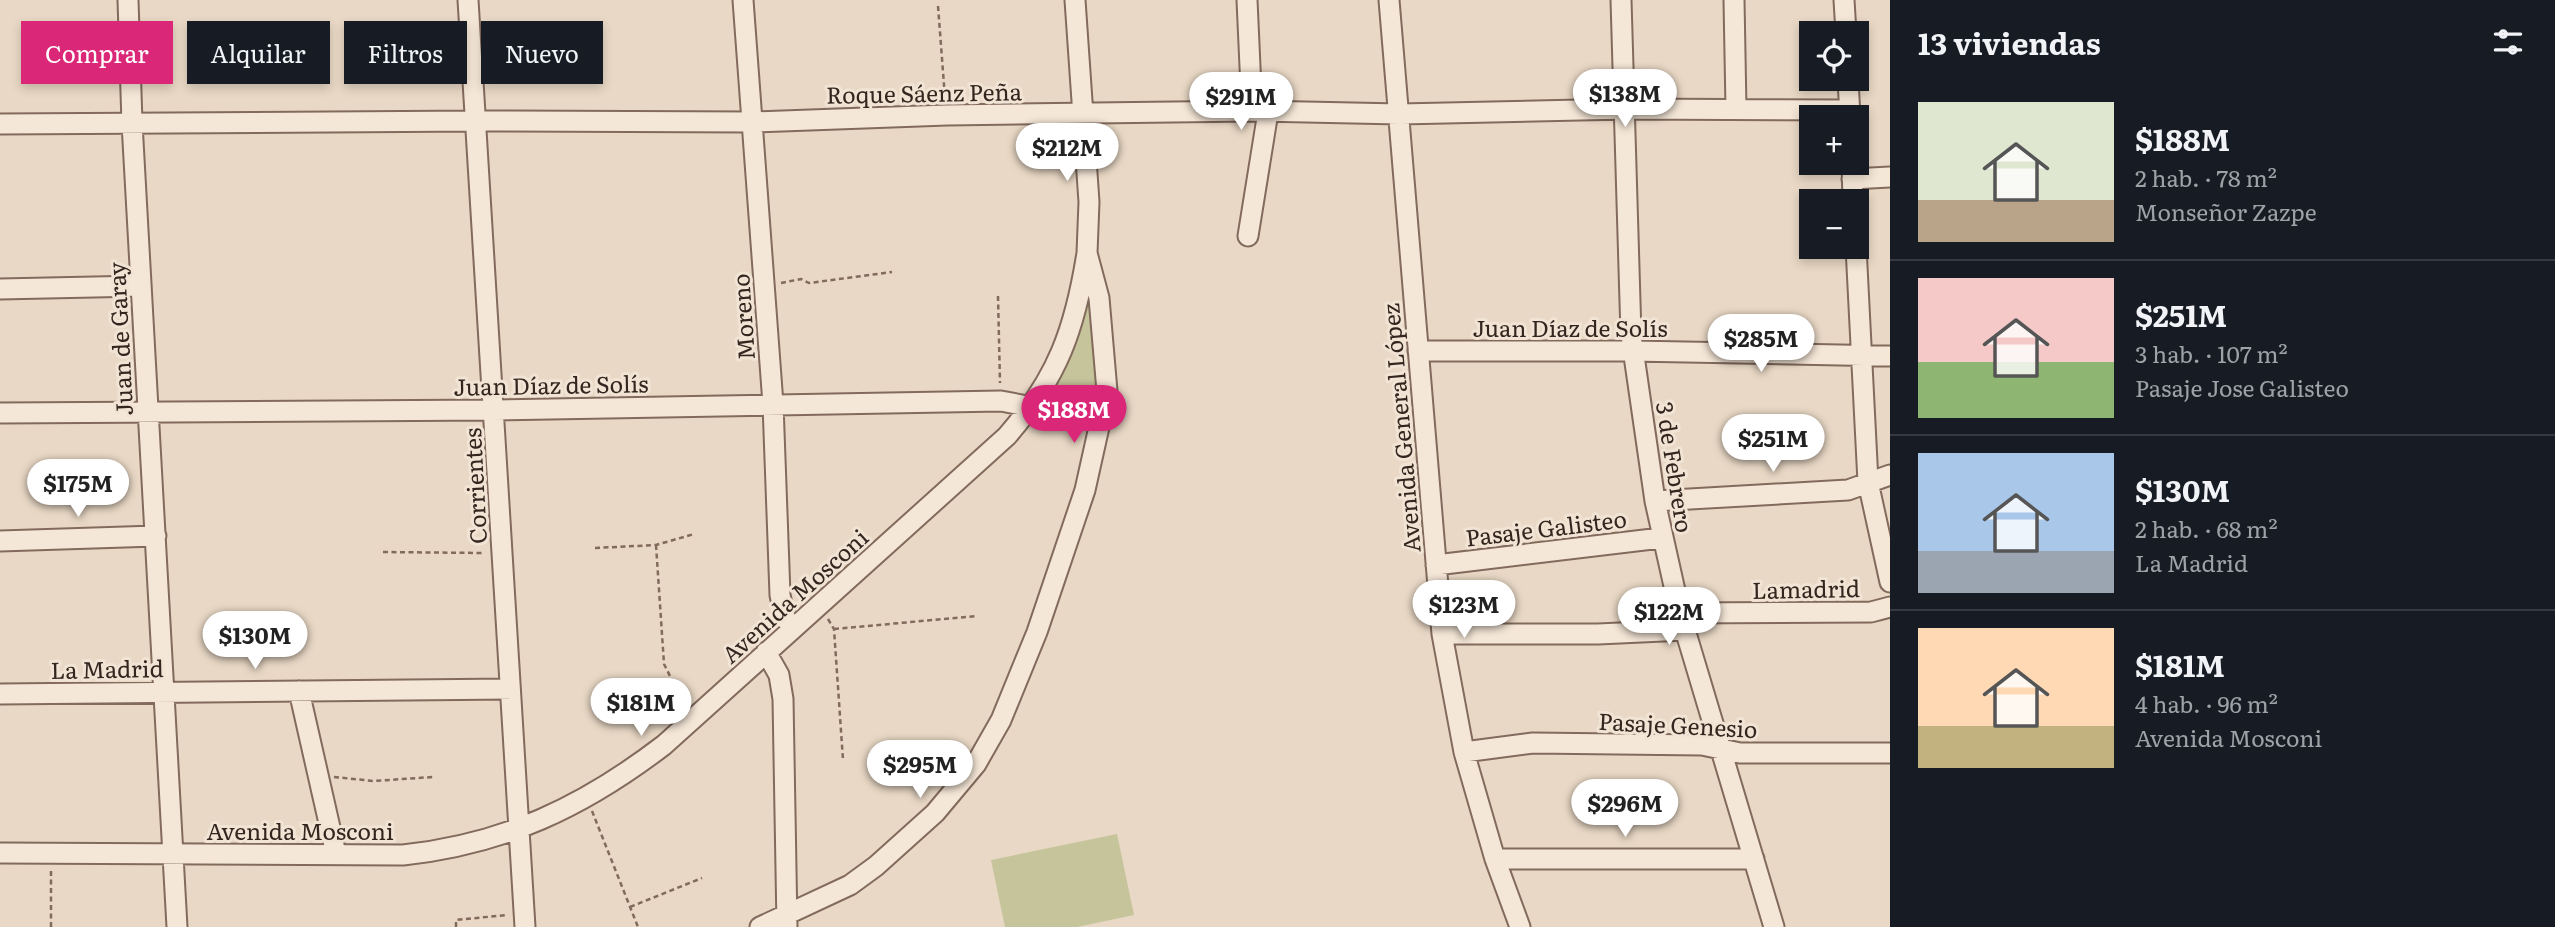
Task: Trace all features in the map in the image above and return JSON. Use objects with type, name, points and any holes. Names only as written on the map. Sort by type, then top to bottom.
[{"type":"street","name":"Juan de Garay","points":[[128,0],[132,123],[177,927]]},
{"type":"street","name":"Corrientes","points":[[468,0],[524,920]]},
{"type":"street","name":"Moreno","points":[[743,0],[773,404],[780,595],[785,618],[793,628]]},
{"type":"street","points":[[760,927],[787,920],[850,885],[876,866],[935,813],[976,764],[1001,720],[1037,632],[1085,490],[1107,391],[1107,366],[1099,298],[1087,253],[1089,202],[1075,0]]},
{"type":"street","points":[[1247,0],[1260,111],[1248,236]]},
{"type":"street","name":"Avenida General López","points":[[1389,0],[1442,634],[1464,752],[1496,859],[1520,927]]},
{"type":"street","name":"3 de Febrero","points":[[1621,0],[1632,351],[1654,500],[1683,622],[1774,927]]},
{"type":"street","points":[[1734,0],[1736,108]]},
{"type":"street","points":[[1844,0],[1845,21]]},
{"type":"street","name":"Roque Sáenz Peña","points":[[0,124],[752,122],[947,115],[1260,111],[1400,114],[1736,108],[1799,111]]},
{"type":"street","points":[[1869,174],[1890,177]]},
{"type":"street","name":"Avenida Mosconi","points":[[0,853],[403,855],[443,851],[517,830],[587,798],[624,776],[664,745],[984,458],[1032,407],[1069,336],[1087,253]]},
{"type":"street","points":[[1856,259],[1868,482],[1890,582]]},
{"type":"street","points":[[0,289],[141,286]]},
{"type":"street","name":"Juan Díaz de Solís","points":[[1418,351],[1632,351],[1890,356]]},
{"type":"street","name":"Juan Díaz de Solís","points":[[0,413],[494,410],[1001,401],[1032,407],[1102,412]]},
{"type":"street","points":[[1654,500],[1848,490],[1890,475]]},
{"type":"street","points":[[0,541],[156,536]]},
{"type":"street","name":"Pasaje Galisteo","points":[[1436,565],[1661,538]]},
{"type":"street","name":"Lamadrid","points":[[1442,634],[1598,634],[1683,622],[1871,612],[1890,607]]},
{"type":"street","points":[[766,652],[779,675],[783,699],[787,920]]},
{"type":"street","name":"La Madrid","points":[[0,694],[510,689]]},
{"type":"street","points":[[299,691],[336,855]]},
{"type":"street","name":"Pasaje Genesio","points":[[1464,752],[1534,743],[1702,745],[1740,753],[1890,753]]},
{"type":"street","points":[[1496,859],[1754,859]]},
{"type":"path","points":[[938,6],[947,115]]},
{"type":"path","points":[[764,286],[801,279],[809,283],[892,272]]},
{"type":"path","points":[[998,296],[1001,401]]},
{"type":"path","points":[[595,548],[656,545],[694,534]]},
{"type":"path","points":[[656,545],[664,664],[692,719]]},
{"type":"path","points":[[383,552],[502,553]]},
{"type":"path","points":[[820,603],[834,629],[843,760]]},
{"type":"path","points":[[834,629],[977,616]]},
{"type":"path","points":[[317,776],[373,781],[433,778]]},
{"type":"path","points":[[587,798],[638,927]]},
{"type":"path","points":[[51,853],[51,927]]},
{"type":"path","points":[[630,907],[702,878]]},
{"type":"path","points":[[456,927],[456,920],[524,920]]},
{"type":"shaded area","points":[[1088,300],[1100,364],[1093,399],[1053,394],[1079,334]]},
{"type":"shaded area","points":[[1117,834],[1134,915],[1077,927],[1005,927],[991,860]]}]
